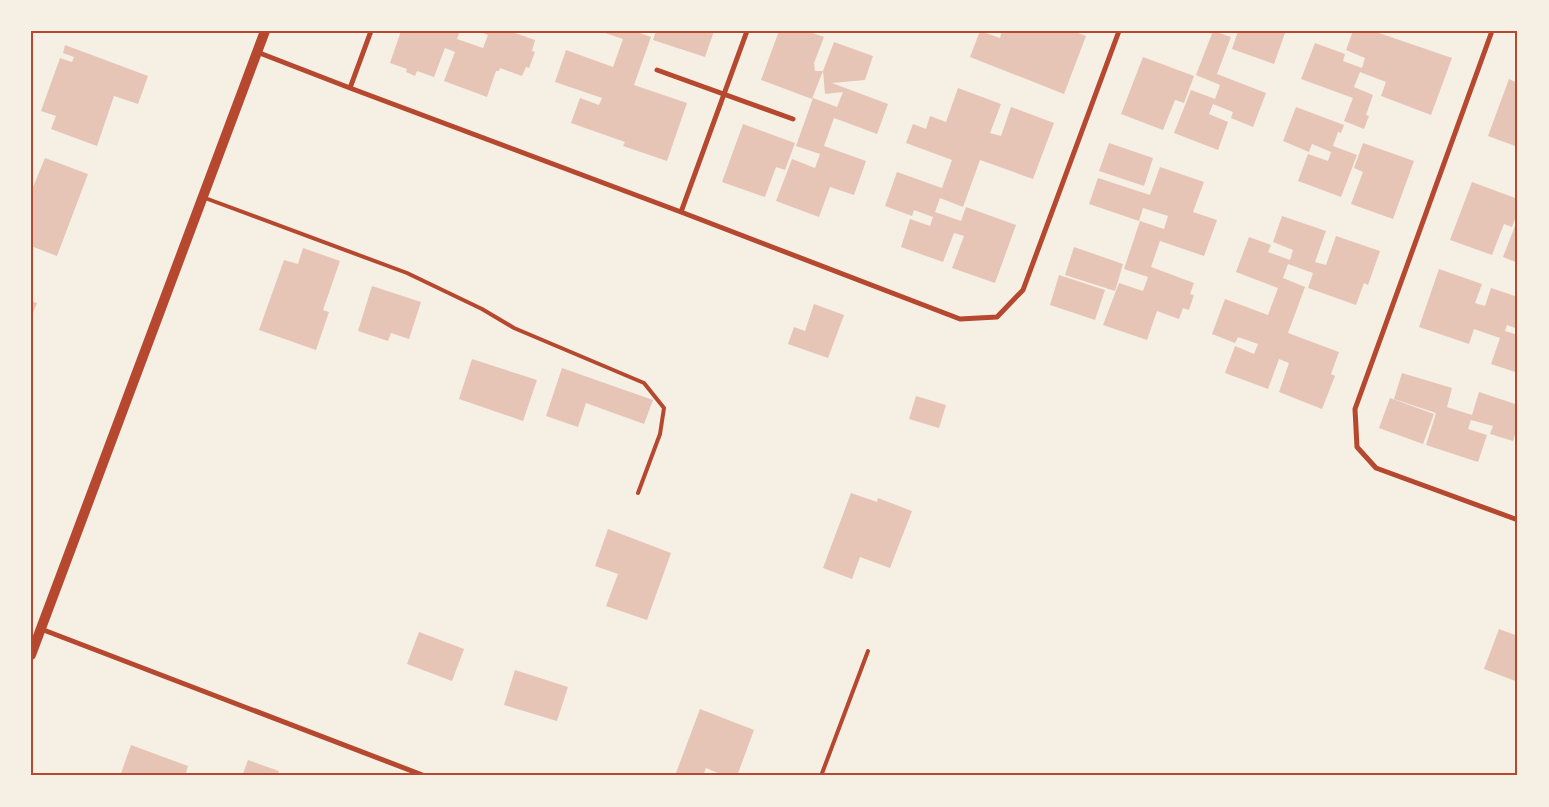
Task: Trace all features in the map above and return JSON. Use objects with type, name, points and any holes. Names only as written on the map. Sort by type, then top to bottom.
[{"type":"main road","points":[[31,655],[265,31]]},
{"type":"street","points":[[350,88],[371,31]]},
{"type":"street","points":[[681,212],[747,31]]},
{"type":"street","points":[[257,52],[960,319],[997,317],[1023,290],[1119,31]]},
{"type":"street","points":[[1492,31],[1355,409],[1357,447],[1376,468],[1518,520]]},
{"type":"street","points":[[657,70],[792,119]]},
{"type":"street","points":[[41,629],[425,776]]},
{"type":"lane","points":[[202,197],[407,273],[482,309],[514,328],[644,383],[664,408],[660,434],[638,492]]},
{"type":"lane","points":[[821,776],[868,652]]},
{"type":"building","points":[[401,31],[460,31],[457,39],[483,48],[488,35],[479,31],[509,31],[535,40],[532,51],[535,52],[529,68],[526,67],[522,76],[500,68],[499,71],[496,71],[487,97],[444,81],[455,52],[445,48],[434,77],[417,71],[415,76],[406,72],[407,69],[390,63]]},
{"type":"building","points":[[599,31],[634,31],[651,37],[634,85],[687,103],[667,161],[623,146],[625,142],[571,123],[580,98],[599,105],[602,98],[555,82],[566,50],[613,67],[623,39]]},
{"type":"building","points":[[656,31],[714,31],[705,57],[653,40]]},
{"type":"building","points":[[779,31],[807,31],[824,37],[814,63],[815,71],[823,71],[812,99],[761,80]]},
{"type":"building","points":[[980,31],[1000,38],[1002,31],[1073,31],[1086,36],[1064,94],[970,57]]},
{"type":"building","points":[[1213,31],[1231,37],[1217,74],[1266,93],[1253,127],[1231,118],[1233,112],[1213,104],[1209,114],[1228,122],[1218,150],[1174,133],[1191,90],[1215,99],[1220,85],[1196,75]]},
{"type":"building","points":[[1238,31],[1280,31],[1285,33],[1274,64],[1232,49]]},
{"type":"building","points":[[1353,31],[1373,31],[1452,58],[1431,115],[1381,96],[1386,82],[1360,72],[1354,87],[1373,95],[1366,115],[1369,116],[1364,129],[1344,121],[1353,98],[1301,79],[1315,43],[1345,54],[1343,61],[1362,68],[1365,58],[1346,50]]},
{"type":"building","points":[[834,42],[873,56],[865,80],[832,83],[888,104],[877,134],[834,118],[824,146],[866,161],[854,195],[830,187],[819,217],[776,201],[792,159],[815,168],[820,154],[796,146],[813,98],[837,107],[843,92],[825,94],[823,71]]},
{"type":"building","points":[[65,45],[148,76],[138,104],[114,96],[97,146],[51,129],[56,116],[41,111],[60,58],[72,62],[74,57],[63,53]]},
{"type":"building","points":[[1143,57],[1194,76],[1184,103],[1175,100],[1163,130],[1121,114]]},
{"type":"building","points":[[1509,79],[1518,83],[1518,147],[1488,136]]},
{"type":"building","points":[[958,88],[1001,104],[990,133],[1001,136],[1011,107],[1054,123],[1033,179],[980,160],[963,207],[940,198],[935,212],[961,221],[966,207],[1016,225],[995,283],[952,268],[964,236],[954,233],[943,262],[901,247],[910,219],[930,226],[933,217],[914,210],[912,216],[885,206],[897,172],[942,188],[952,160],[906,143],[913,124],[926,129],[930,116],[946,122]]},
{"type":"building","points":[[1296,107],[1344,125],[1341,133],[1338,132],[1333,146],[1357,155],[1341,197],[1298,181],[1308,154],[1328,161],[1331,152],[1312,144],[1309,152],[1283,141]]},
{"type":"building","points":[[743,124],[795,143],[785,170],[776,167],[765,197],[722,182]]},
{"type":"building","points":[[1109,143],[1153,158],[1144,186],[1099,171]]},
{"type":"building","points":[[1363,143],[1414,161],[1393,219],[1351,204],[1363,172],[1354,168]]},
{"type":"building","points":[[45,158],[88,174],[57,256],[31,246],[31,192]]},
{"type":"building","points":[[1160,167],[1204,182],[1193,212],[1217,220],[1204,256],[1160,241],[1151,267],[1194,283],[1190,294],[1194,295],[1189,310],[1183,308],[1179,319],[1157,311],[1147,340],[1103,325],[1119,283],[1143,291],[1148,277],[1124,269],[1140,221],[1164,229],[1168,216],[1143,208],[1139,221],[1089,204],[1098,178],[1150,195]]},
{"type":"building","points":[[1472,182],[1518,199],[1518,211],[1512,227],[1504,224],[1492,255],[1450,240]]},
{"type":"building","points":[[1282,216],[1326,231],[1315,262],[1326,265],[1336,236],[1380,251],[1368,285],[1364,283],[1356,305],[1308,288],[1313,273],[1288,264],[1283,278],[1305,287],[1288,333],[1339,352],[1331,374],[1335,376],[1322,409],[1279,392],[1289,363],[1279,359],[1268,389],[1225,373],[1235,346],[1254,354],[1258,344],[1238,337],[1235,343],[1212,334],[1225,299],[1268,315],[1278,288],[1236,272],[1249,237],[1271,245],[1268,252],[1290,260],[1293,250],[1273,242]]},
{"type":"building","points":[[1518,218],[1518,263],[1503,257]]},
{"type":"building","points":[[1074,247],[1123,264],[1115,291],[1065,275]]},
{"type":"building","points":[[303,248],[340,261],[323,310],[329,312],[316,350],[259,330],[284,260],[298,264]]},
{"type":"building","points":[[1439,269],[1482,284],[1475,303],[1485,306],[1491,288],[1518,297],[1518,329],[1507,325],[1505,331],[1518,335],[1518,373],[1491,364],[1500,338],[1474,329],[1469,344],[1419,327]]},
{"type":"building","points":[[1059,275],[1105,290],[1095,320],[1050,305]]},
{"type":"building","points":[[372,286],[421,302],[409,339],[391,333],[388,341],[358,331]]},
{"type":"building","points":[[31,301],[37,303],[31,318]]},
{"type":"building","points":[[814,304],[844,315],[828,358],[788,344],[794,327],[805,331]]},
{"type":"building","points":[[472,359],[537,380],[523,421],[459,399]]},
{"type":"building","points":[[562,368],[653,400],[644,424],[586,403],[578,427],[546,416]]},
{"type":"building","points":[[1402,373],[1452,388],[1447,407],[1472,415],[1479,392],[1518,405],[1518,425],[1513,441],[1490,434],[1493,426],[1471,420],[1468,429],[1487,435],[1478,462],[1426,445],[1436,413],[1394,399]]},
{"type":"building","points":[[916,396],[946,405],[939,428],[909,419]]},
{"type":"building","points":[[1390,398],[1434,414],[1423,444],[1379,428]]},
{"type":"building","points":[[851,493],[877,502],[878,498],[912,511],[890,568],[860,557],[852,579],[823,568]]},
{"type":"building","points":[[608,529],[671,553],[647,620],[606,606],[618,574],[595,566]]},
{"type":"building","points":[[1499,629],[1518,636],[1518,682],[1484,669]]},
{"type":"building","points":[[419,632],[464,649],[452,681],[407,664]]},
{"type":"building","points":[[515,670],[568,687],[557,721],[504,705]]},
{"type":"building","points":[[700,709],[754,730],[737,776],[725,776],[706,768],[703,776],[683,776],[676,773]]},
{"type":"building","points":[[131,745],[188,766],[185,776],[120,776]]},
{"type":"building","points":[[248,760],[279,771],[277,776],[242,776]]}]
